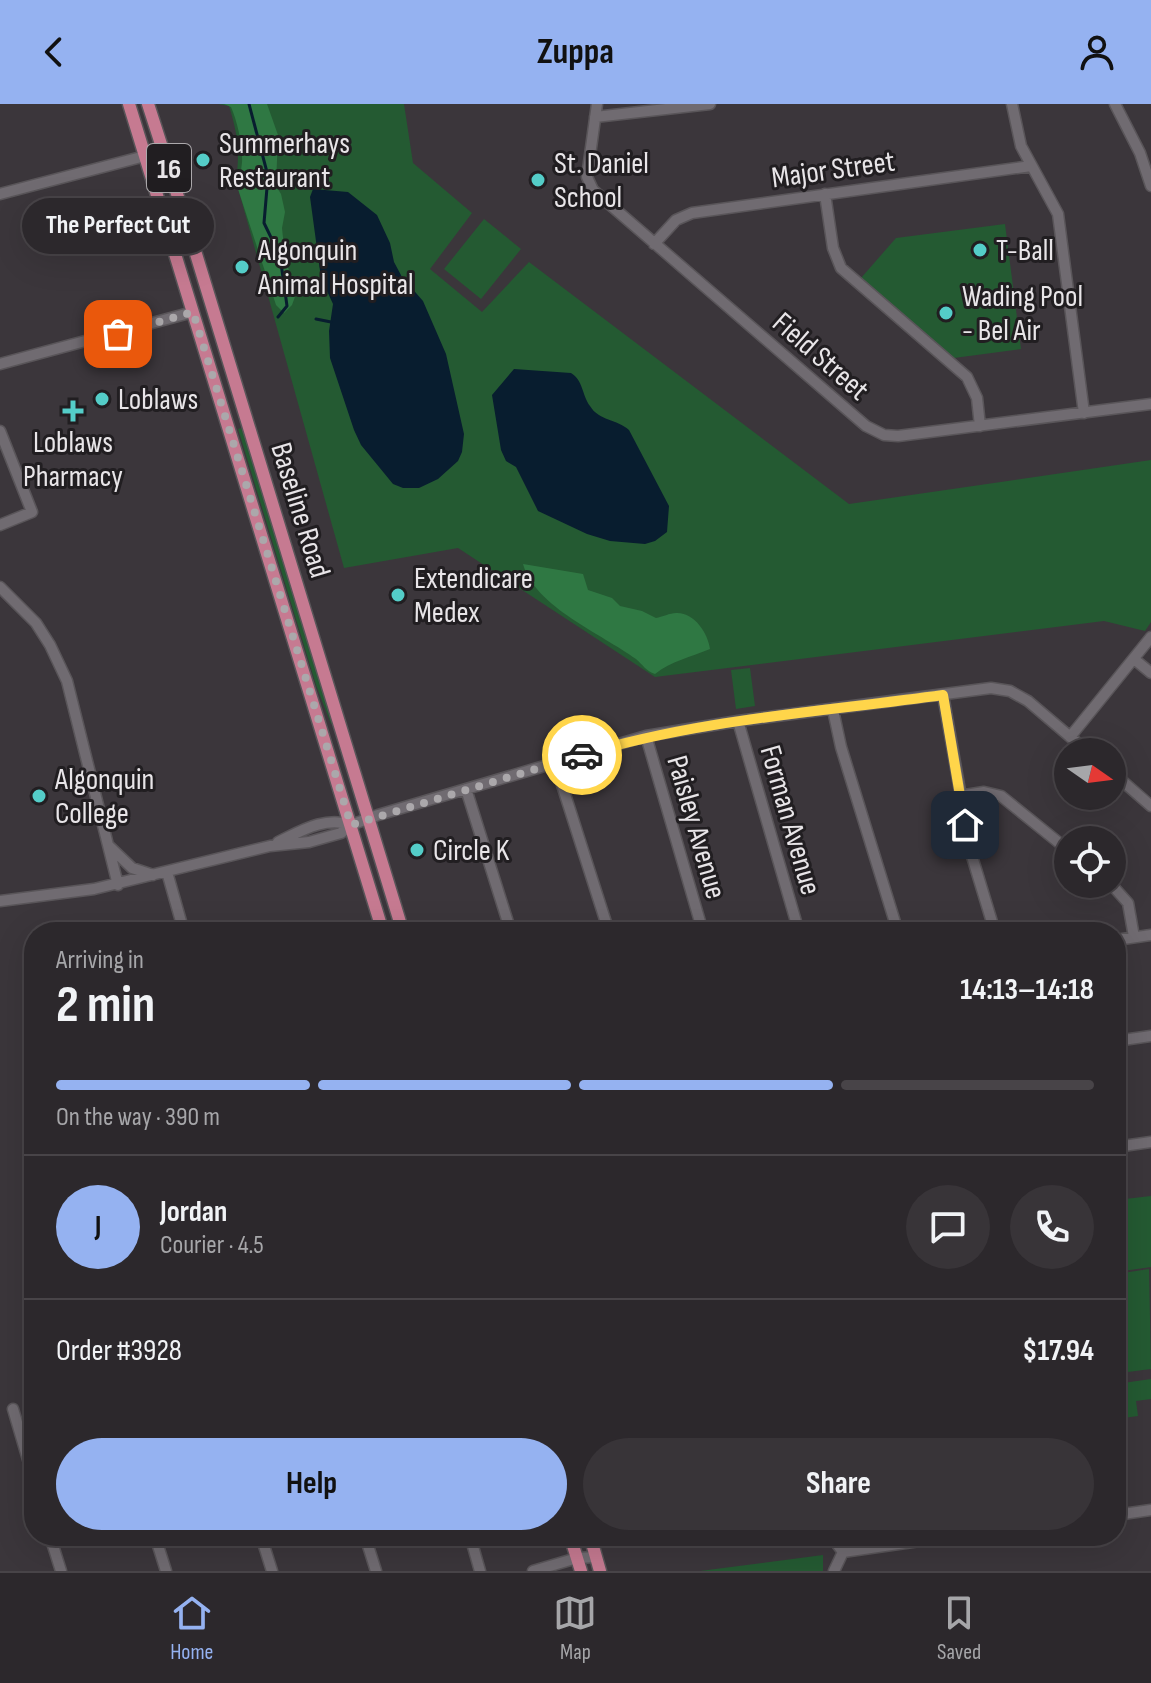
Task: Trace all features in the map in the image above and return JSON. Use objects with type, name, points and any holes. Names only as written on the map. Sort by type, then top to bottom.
[{"type":"main road","name":"Baseline Road","points":[[148,104],[400,922]]},
{"type":"main road","name":"Baseline Road","points":[[129,106],[380,922]]},
{"type":"main road","points":[[193,312],[211,308]]},
{"type":"main road","points":[[593,1546],[600,1571]]},
{"type":"street","name":"Field Street","points":[[597,104],[587,177],[589,185],[866,426],[884,435],[898,436],[1151,404]]},
{"type":"street","points":[[595,117],[710,104]]},
{"type":"street","points":[[1012,104],[1018,136],[1058,214],[1084,413]]},
{"type":"street","points":[[1115,104],[1146,152],[1151,186]]},
{"type":"street","points":[[0,194],[145,156]]},
{"type":"street","name":"Major Street","points":[[654,244],[683,215],[1031,166]]},
{"type":"street","points":[[825,194],[833,248],[841,268],[967,377],[977,398],[980,426]]},
{"type":"street","points":[[0,364],[193,312]]},
{"type":"street","points":[[0,431],[32,512],[0,525]]},
{"type":"street","points":[[0,587],[36,623],[67,681],[118,885]]},
{"type":"street","points":[[0,901],[118,885],[270,846],[308,828],[337,820],[351,825],[646,736],[738,721],[991,688],[1010,691],[1028,701],[1070,737],[1151,637]]},
{"type":"street","points":[[1134,659],[1151,673]]},
{"type":"street","points":[[943,695],[971,853],[992,922]]},
{"type":"street","points":[[833,710],[841,747],[895,922]]},
{"type":"street","name":"Forman Avenue","points":[[738,721],[796,922]]},
{"type":"street","name":"Paisley Avenue","points":[[646,736],[700,922]]},
{"type":"street","points":[[555,763],[606,922]]},
{"type":"street","points":[[1126,784],[1151,806]]},
{"type":"street","points":[[466,789],[508,922]]},
{"type":"street","points":[[959,796],[984,792],[1001,796],[1054,839]]},
{"type":"street","points":[[109,846],[132,868],[155,875]]},
{"type":"street","points":[[167,872],[181,922]]},
{"type":"street","points":[[1124,898],[1128,903],[1134,937]]},
{"type":"street","points":[[1126,938],[1151,935]]},
{"type":"street","points":[[1126,1040],[1151,1036]]},
{"type":"street","points":[[1126,1146],[1151,1142]]},
{"type":"street","points":[[13,1409],[24,1446]]},
{"type":"street","points":[[1126,1514],[1151,1510]]},
{"type":"street","points":[[53,1546],[61,1571]]},
{"type":"street","points":[[158,1546],[166,1571]]},
{"type":"street","points":[[264,1546],[272,1571]]},
{"type":"street","points":[[368,1546],[376,1571]]},
{"type":"street","points":[[473,1546],[480,1571]]},
{"type":"street","points":[[838,1546],[843,1552]]},
{"type":"street","points":[[843,1552],[885,1546]]},
{"type":"street","points":[[834,1571],[843,1552]]},
{"type":"street","points":[[533,1571],[579,1565],[596,1557]]},
{"type":"green space","points":[[218,104],[404,104],[413,163],[472,213],[430,269],[482,312],[529,262],[849,504],[1151,460],[1151,622],[1145,631],[1104,621],[655,677],[458,548],[344,568],[236,181],[238,152],[232,116],[229,106]]},
{"type":"green space","points":[[224,104],[267,104],[278,135],[276,186],[285,212],[282,228],[285,257],[296,294],[292,305],[284,313],[276,305],[238,189],[242,160],[240,138],[231,107]]},
{"type":"green space","points":[[484,219],[521,249],[481,299],[444,269]]},
{"type":"green space","points":[[1005,224],[1021,349],[954,358],[861,278],[896,238]]},
{"type":"green space","points":[[241,428],[331,724],[316,685],[238,429]]},
{"type":"green space","points":[[523,564],[583,574],[588,590],[612,598],[620,606],[656,618],[676,613],[689,616],[703,630],[710,649],[652,673],[636,659],[555,606],[530,579]]},
{"type":"green space","points":[[750,668],[755,706],[736,709],[731,670]]},
{"type":"green space","points":[[1151,1196],[1151,1267],[1126,1271],[1126,1199]]},
{"type":"green space","points":[[1149,1269],[1151,1369],[1126,1372],[1126,1272]]},
{"type":"green space","points":[[1151,1379],[1151,1399],[1136,1401],[1138,1416],[1126,1418],[1126,1383]]},
{"type":"green space","points":[[823,1555],[823,1571],[700,1571]]},
{"type":"water","points":[[313,189],[348,192],[377,215],[390,243],[394,262],[402,277],[423,301],[446,354],[464,434],[462,452],[458,461],[438,479],[419,488],[403,488],[393,484],[361,445],[354,430],[330,358],[329,331],[333,304],[321,278],[310,197]]},
{"type":"water","points":[[514,369],[571,373],[594,411],[629,430],[669,506],[667,532],[645,544],[610,541],[538,511],[516,467],[506,461],[501,450],[492,395]]},
{"type":"waterway","points":[[249,104],[268,176],[264,223],[280,256],[287,306],[278,317]]},
{"type":"waterway","points":[[316,319],[331,322]]},
{"type":"way so far","points":[[118,334],[193,312],[351,825],[582,755]]},
{"type":"place","name":"Summerhays Restaurant","points":[[203,160]]},
{"type":"place","name":"St. Daniel School","points":[[538,180]]},
{"type":"place","name":"T-Ball","points":[[980,250]]},
{"type":"place","name":"Algonquin Animal Hospital","points":[[242,267]]},
{"type":"place","name":"Wading Pool - Bel Air","points":[[946,313]]},
{"type":"place","name":"The Perfect Cut","points":[[118,334]]},
{"type":"place","name":"Loblaws","points":[[102,399]]},
{"type":"place","name":"Loblaws Pharmacy","points":[[73,411]]},
{"type":"place","name":"Extendicare Medex","points":[[398,595]]},
{"type":"place","name":"Algonquin College","points":[[39,796]]},
{"type":"place","name":"Circle K","points":[[417,850]]},
{"type":"route","points":[[582,755],[646,736],[747,719],[943,695],[965,825]]}]
